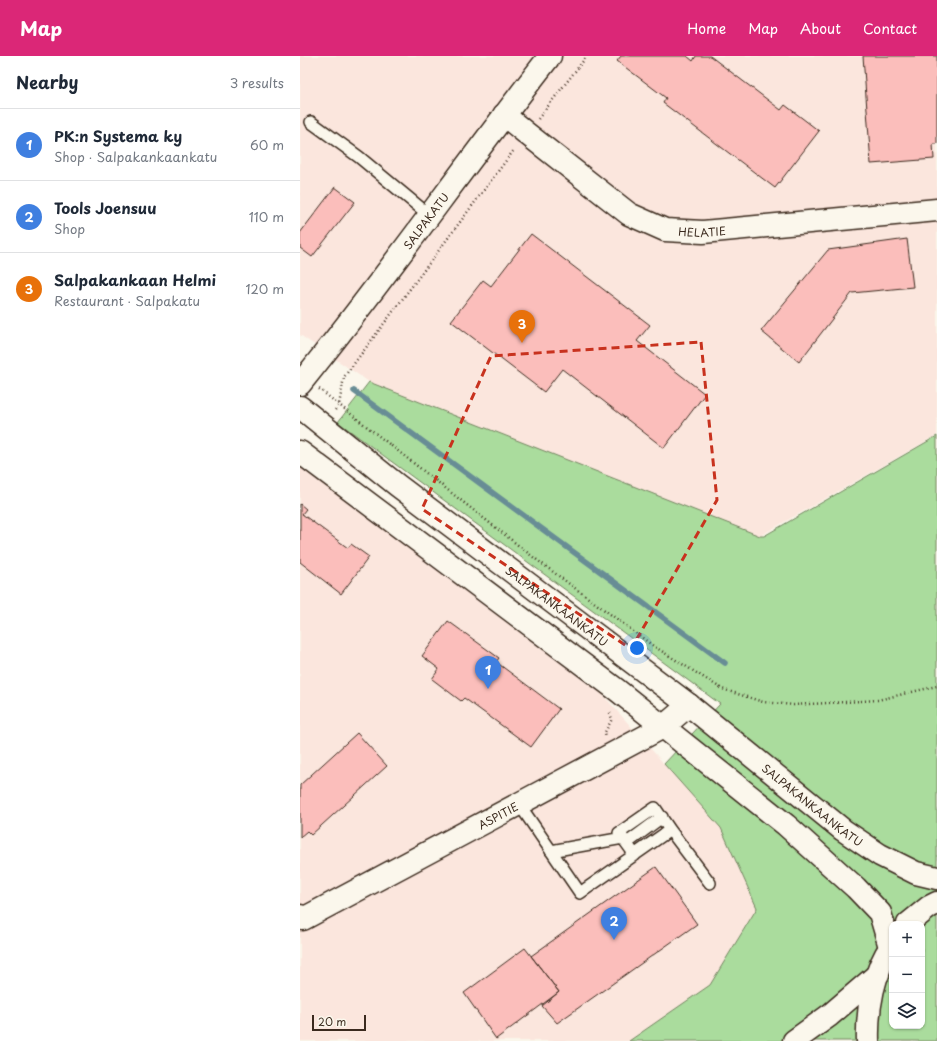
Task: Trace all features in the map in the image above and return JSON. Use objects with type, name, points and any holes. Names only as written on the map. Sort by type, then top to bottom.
[{"type":"main road","name":"SALPAKATU","points":[[302,381],[430,216],[504,115],[550,56]]},
{"type":"main road","name":"HELATIE","points":[[504,115],[526,134],[629,214],[665,230],[703,232],[937,210]]},
{"type":"main road","name":"SALPAKANKAANKATU","points":[[300,407],[397,485],[689,705],[843,830],[880,855],[916,872],[937,878]]},
{"type":"main road","points":[[300,452],[617,690],[786,825],[856,888],[880,913],[889,940]]},
{"type":"main road","name":"ASPITIE","points":[[301,919],[664,727],[689,705]]},
{"type":"main road","points":[[912,921],[929,907],[937,903]]},
{"type":"main road","points":[[868,1041],[871,998],[878,974],[889,950]]},
{"type":"main road","points":[[794,1041],[830,1015],[878,974]]},
{"type":"lane","points":[[311,122],[359,157],[430,216]]},
{"type":"lane","points":[[519,804],[580,893],[670,830]]},
{"type":"lane","points":[[551,851],[625,840],[662,817],[710,883]]},
{"type":"lane","points":[[625,840],[635,855]]},
{"type":"path","points":[[339,405],[344,378],[526,134],[587,56]]},
{"type":"path","points":[[302,381],[339,405],[537,560],[652,645],[722,689],[763,702],[794,705],[878,700],[937,686]]},
{"type":"highlighted area","points":[[701,342],[717,500],[631,649],[422,509],[491,356]]},
{"type":"shaded area","points":[[300,56],[937,56],[937,435],[760,536],[369,382],[300,335]]},
{"type":"shaded area","points":[[300,463],[603,695],[721,828],[757,908],[710,985],[629,1041],[300,1041]]},
{"type":"green space","points":[[369,382],[760,536],[764,536],[937,436],[937,1041],[629,1041],[710,985],[757,908],[721,828],[664,764],[720,704],[338,422]]},
{"type":"building","points":[[621,56],[687,56],[693,61],[696,56],[710,56],[781,110],[785,105],[819,131],[775,188],[663,103],[666,98],[617,61]]},
{"type":"building","points":[[863,56],[937,56],[937,144],[933,144],[934,159],[871,164]]},
{"type":"building","points":[[335,187],[355,202],[312,257],[300,248],[300,233]]},
{"type":"building","points":[[531,234],[650,325],[637,341],[705,394],[664,448],[562,369],[544,392],[451,321],[483,280],[491,286]]},
{"type":"building","points":[[907,239],[913,287],[852,293],[799,362],[761,331],[828,250]]},
{"type":"building","points":[[300,504],[306,509],[302,514],[348,548],[351,544],[369,557],[341,594],[300,562]]},
{"type":"building","points":[[448,621],[499,658],[496,662],[559,709],[531,747],[464,698],[461,701],[432,679],[439,669],[422,656]]},
{"type":"building","points":[[357,733],[387,766],[311,835],[307,831],[300,837],[300,785]]},
{"type":"building","points":[[656,867],[697,924],[557,1023],[542,1006],[559,992],[531,956]]},
{"type":"building","points":[[525,948],[559,992],[496,1039],[464,993]]},
{"type":"waterway","points":[[354,391],[725,663]]},
{"type":"place","name":"Salpakankaan Helmi","points":[[522,343]]},
{"type":"place","name":"PK:n Systema ky","points":[[488,689]]},
{"type":"place","name":"Tools Joensuu","points":[[614,940]]}]
